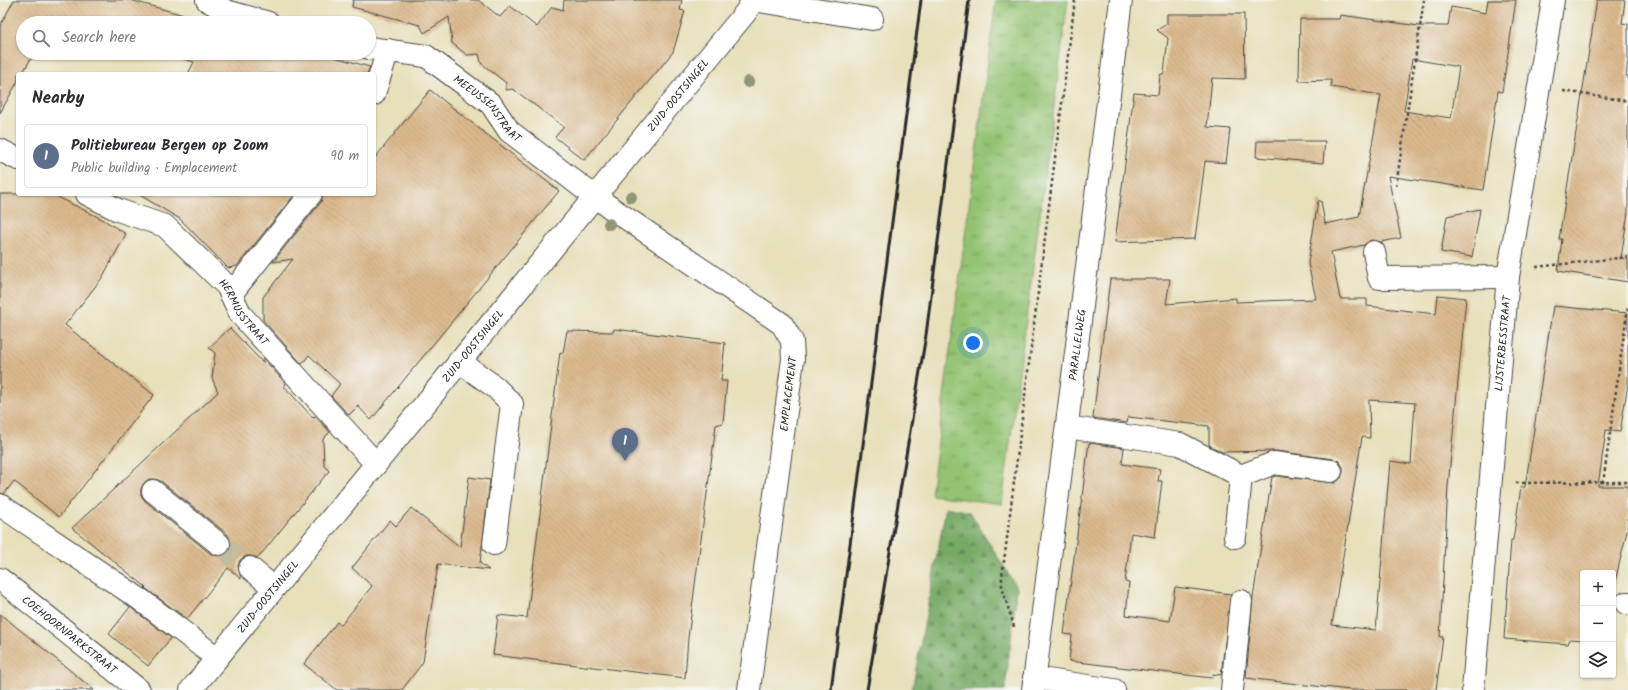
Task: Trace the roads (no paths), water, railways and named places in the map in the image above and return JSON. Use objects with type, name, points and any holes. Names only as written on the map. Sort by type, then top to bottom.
[{"type":"street","points":[[207,0],[226,11],[244,16]]},
{"type":"street","points":[[753,0],[872,19]]},
{"type":"street","name":"ZUID-OOSTSINGEL","points":[[191,690],[746,12],[753,0]]},
{"type":"street","name":"PARALLELWEG","points":[[1034,684],[1121,0]]},
{"type":"street","name":"LIJSTERBESSTRAAT","points":[[1474,690],[1490,481],[1509,273],[1553,0]]},
{"type":"street","points":[[376,76],[379,49]]},
{"type":"street","name":"MEEUSSENSTRAAT","points":[[379,49],[426,56],[491,104],[509,131],[594,197]]},
{"type":"street","points":[[0,150],[16,158]]},
{"type":"street","name":"HERMUSSTRAAT","points":[[91,196],[118,210],[165,226],[227,286],[242,315],[376,464]]},
{"type":"street","points":[[231,294],[309,196]]},
{"type":"street","name":"EMPLACEMENT","points":[[594,197],[782,324],[792,341],[793,359],[749,690]]},
{"type":"street","points":[[1374,252],[1379,278],[1509,273]]},
{"type":"street","points":[[460,362],[495,387],[512,404],[494,544]]},
{"type":"street","points":[[1067,427],[1180,444],[1241,476],[1274,463],[1331,471]]},
{"type":"street","points":[[1235,537],[1241,476]]},
{"type":"street","points":[[153,491],[219,544]]},
{"type":"street","points":[[0,504],[141,600],[217,658]]},
{"type":"street","points":[[250,568],[274,588]]},
{"type":"street","name":"COEHOORNPARKSTRAAT","points":[[0,579],[139,690]]},
{"type":"street","points":[[1232,690],[1241,601]]},
{"type":"street","points":[[1034,684],[1114,690]]},
{"type":"tunnel","points":[[219,544],[250,568]]},
{"type":"railway","points":[[831,690],[921,0]]},
{"type":"railway","points":[[867,690],[926,335],[969,0]]},
{"type":"place","name":"Politiebureau Bergen op Zoom","points":[[625,461]]}]
